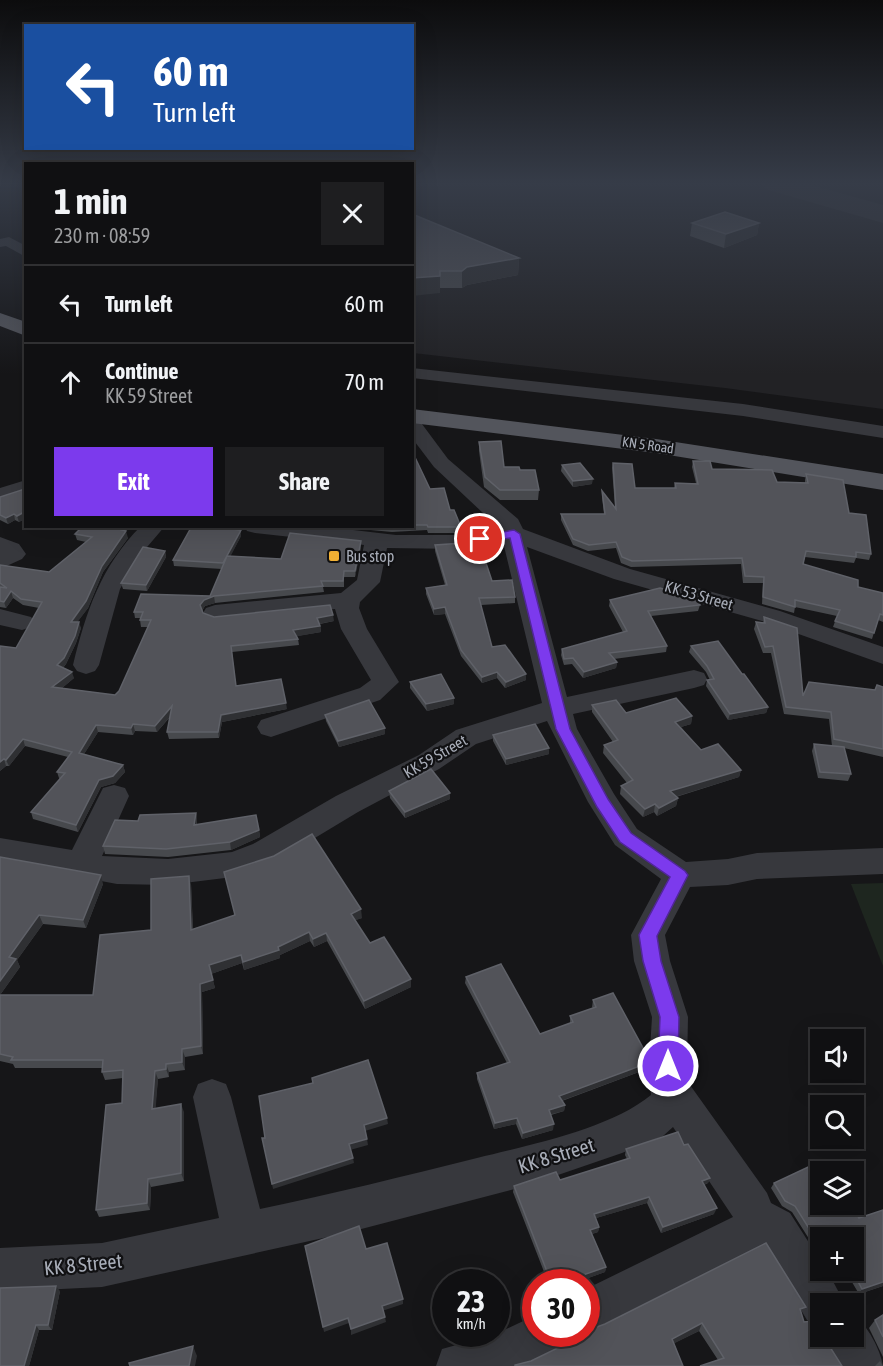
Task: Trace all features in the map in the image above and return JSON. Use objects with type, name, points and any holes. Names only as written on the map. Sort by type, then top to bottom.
[{"type":"main road","points":[[0,319],[24,329]]},
{"type":"main road","name":"KN 5 Road","points":[[414,416],[656,446],[883,482]]},
{"type":"street","points":[[414,362],[742,398],[883,418]]},
{"type":"street","points":[[414,373],[743,410],[883,432]]},
{"type":"street","points":[[414,427],[457,480],[497,510],[510,524],[563,729],[603,802],[626,837],[680,875],[728,872],[757,866],[883,861]]},
{"type":"street","points":[[0,483],[24,488]]},
{"type":"street","points":[[0,495],[24,488]]},
{"type":"street","points":[[86,665],[99,605],[124,556],[152,528]]},
{"type":"street","points":[[272,528],[377,540],[462,542],[514,534]]},
{"type":"street","name":"KK 53 Street","points":[[514,534],[622,574],[771,616],[883,656]]},
{"type":"street","points":[[215,614],[348,600],[368,582],[377,540]]},
{"type":"street","points":[[0,544],[11,549],[14,554],[0,562]]},
{"type":"street","points":[[271,727],[370,694],[383,687],[386,682],[354,629],[347,608],[348,600]]},
{"type":"street","name":"KK 59 Street","points":[[0,850],[117,871],[168,872],[209,868],[248,860],[347,804],[429,762],[466,737],[558,708],[694,679]]},
{"type":"street","points":[[81,866],[114,796]]},
{"type":"street","points":[[600,1306],[737,1240],[755,1228],[756,1221],[752,1208],[672,1091],[668,1066],[670,1017],[652,961],[648,935],[680,875]]},
{"type":"street","name":"KK 8 Street","points":[[0,1270],[102,1265],[346,1212],[526,1166],[609,1139],[649,1122],[666,1107],[672,1091]]},
{"type":"street","points":[[212,1097],[243,1233]]},
{"type":"street","points":[[756,1221],[768,1223],[775,1228],[816,1293]]},
{"type":"street","points":[[459,1366],[522,1345]]},
{"type":"street","points":[[850,1347],[861,1366]]},
{"type":"shaded area","points":[[414,247],[883,247],[883,409],[725,388],[414,353]]},
{"type":"shaded area","points":[[883,883],[883,966],[851,884]]},
{"type":"building","points":[[414,247],[492,247],[519,258],[467,267],[462,271],[440,271],[440,276],[414,278]]},
{"type":"building","points":[[501,441],[504,467],[535,470],[539,490],[500,490],[485,477],[479,442]]},
{"type":"building","points":[[414,455],[430,489],[444,488],[450,510],[454,510],[461,527],[428,527],[427,525],[414,525]]},
{"type":"building","points":[[693,461],[710,461],[712,469],[772,470],[777,482],[808,483],[806,474],[843,480],[849,513],[866,515],[871,554],[856,552],[856,557],[806,551],[803,564],[858,580],[858,587],[883,593],[883,615],[880,614],[874,633],[835,621],[840,610],[795,600],[795,607],[763,597],[764,577],[745,576],[742,558],[632,561],[622,557],[616,542],[589,545],[573,539],[561,514],[605,514],[602,491],[616,509],[613,463],[632,464],[635,488],[676,488],[675,483],[698,484]]},
{"type":"building","points":[[580,463],[593,479],[573,481],[562,465]]},
{"type":"building","points":[[24,489],[24,512],[6,518],[0,515],[0,497]]},
{"type":"building","points":[[81,528],[115,528],[126,531],[102,566],[86,601],[71,622],[79,622],[75,636],[64,658],[57,665],[72,672],[52,687],[115,695],[119,691],[151,620],[140,620],[143,612],[134,612],[141,594],[210,596],[227,556],[281,559],[290,533],[361,541],[355,571],[344,571],[343,581],[321,581],[323,586],[214,596],[204,600],[200,605],[203,613],[214,617],[330,605],[333,615],[317,618],[320,626],[293,630],[298,639],[231,646],[236,686],[281,679],[286,703],[221,715],[218,732],[167,732],[172,706],[155,726],[133,724],[131,728],[96,725],[79,753],[123,765],[113,776],[99,780],[76,825],[31,812],[65,773],[57,772],[72,752],[23,739],[6,760],[0,762],[0,646],[16,648],[42,602],[21,599],[11,591],[4,602],[0,601],[0,587],[7,588],[0,583],[0,565],[49,572],[92,537],[75,534]]},
{"type":"building","points":[[191,528],[241,530],[223,563],[173,560]]},
{"type":"building","points":[[479,542],[492,581],[512,580],[515,597],[479,598],[492,647],[505,645],[526,674],[506,682],[497,672],[482,677],[461,650],[445,607],[434,609],[426,588],[447,585],[435,545]]},
{"type":"building","points":[[143,547],[165,551],[146,585],[121,583]]},
{"type":"building","points":[[660,588],[695,598],[700,605],[648,611],[667,646],[609,653],[617,662],[584,672],[573,658],[564,659],[562,649],[627,631],[610,600]]},
{"type":"building","points":[[764,617],[797,628],[803,696],[809,682],[875,690],[877,685],[883,687],[883,749],[834,739],[831,712],[786,707],[773,646],[765,647],[756,622],[765,623]]},
{"type":"building","points":[[718,641],[768,707],[730,714],[707,680],[714,679],[707,666],[691,646]]},
{"type":"building","points":[[441,674],[454,698],[426,704],[410,682]]},
{"type":"building","points":[[676,698],[692,716],[675,722],[701,750],[718,744],[741,770],[670,791],[678,798],[659,808],[655,804],[645,809],[621,786],[633,780],[604,745],[618,740],[592,705],[616,700],[626,713]]},
{"type":"building","points":[[369,700],[385,728],[338,741],[325,715]]},
{"type":"building","points":[[535,724],[549,748],[506,759],[493,735]]},
{"type":"building","points":[[814,744],[844,747],[851,774],[820,772]]},
{"type":"building","points":[[431,769],[450,793],[405,812],[389,791]]},
{"type":"building","points":[[196,813],[194,825],[256,815],[259,830],[230,842],[166,849],[103,846],[115,820],[138,821],[140,815]]},
{"type":"building","points":[[312,834],[361,909],[351,914],[370,943],[384,937],[411,979],[364,1001],[326,933],[313,939],[309,932],[278,947],[279,950],[243,962],[241,955],[209,965],[213,980],[200,984],[201,1046],[182,1049],[182,1062],[166,1064],[166,1069],[155,1071],[152,1109],[181,1104],[181,1173],[148,1179],[147,1203],[96,1210],[106,1105],[122,1103],[123,1070],[102,1072],[103,1060],[11,1060],[13,1057],[0,1054],[0,995],[93,995],[100,935],[151,930],[151,879],[189,876],[191,930],[235,915],[224,872],[274,856]]},
{"type":"building","points":[[0,857],[101,875],[83,920],[39,915],[9,957],[16,959],[0,981]]},
{"type":"building","points":[[501,964],[540,1034],[573,1022],[570,1016],[596,1007],[593,1000],[613,993],[648,1057],[648,1063],[559,1096],[565,1105],[549,1110],[554,1124],[523,1133],[517,1118],[495,1123],[477,1073],[510,1062],[466,977]]},
{"type":"building","points":[[368,1060],[387,1118],[364,1125],[367,1139],[349,1144],[353,1158],[272,1184],[262,1138],[265,1138],[259,1096],[313,1083],[312,1078]]},
{"type":"building","points":[[678,1132],[684,1145],[688,1144],[710,1178],[702,1181],[717,1208],[663,1227],[649,1197],[594,1214],[599,1227],[590,1230],[606,1267],[600,1269],[546,1269],[514,1186],[556,1172],[560,1180],[630,1158],[626,1149]]},
{"type":"building","points":[[810,1166],[810,1215],[857,1215],[859,1218],[883,1210],[883,1282],[862,1289],[858,1281],[864,1281],[864,1227],[810,1227],[810,1230],[795,1206],[785,1201],[774,1183]]},
{"type":"building","points":[[359,1226],[366,1249],[387,1243],[403,1299],[382,1306],[385,1317],[351,1329],[348,1318],[323,1327],[305,1246]]},
{"type":"building","points":[[766,1243],[806,1307],[800,1309],[804,1322],[810,1321],[810,1347],[830,1347],[842,1366],[700,1366],[724,1358],[702,1323],[672,1339],[683,1366],[515,1366],[560,1347],[600,1347],[600,1326]]},
{"type":"building","points":[[56,1286],[48,1325],[36,1325],[24,1366],[0,1366],[0,1288]]},
{"type":"building","points":[[883,1315],[883,1337],[875,1320]]},
{"type":"building","points":[[193,1346],[189,1366],[130,1366],[129,1363]]},
{"type":"place","name":"Bus stop","points":[[334,556]]},
{"type":"route","points":[[480,539],[514,534],[549,682],[563,729],[603,802],[626,837],[648,855],[680,875],[648,935],[652,961],[670,1017],[668,1066]]}]
